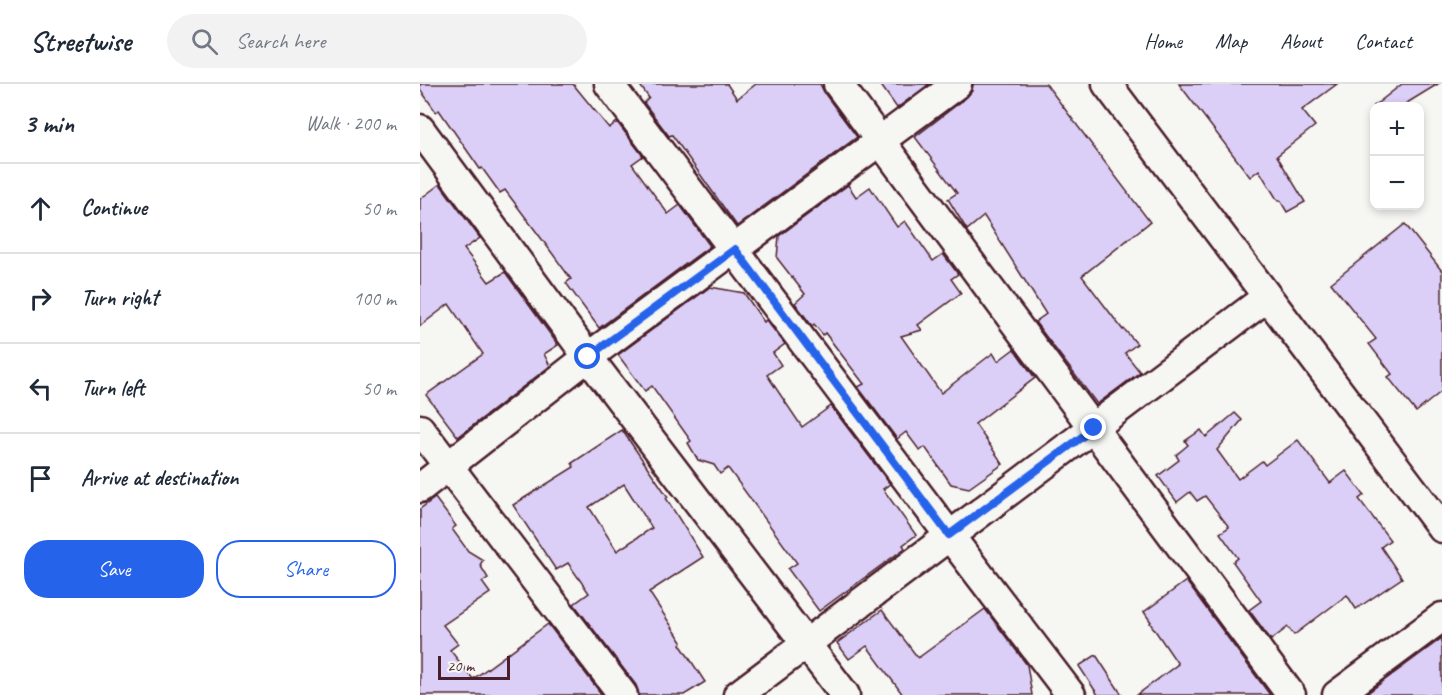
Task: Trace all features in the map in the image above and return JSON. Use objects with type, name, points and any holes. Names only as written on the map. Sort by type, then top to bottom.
[{"type":"street","points":[[609,84],[1071,695]]},
{"type":"street","points":[[838,84],[1291,695]]},
{"type":"street","points":[[420,488],[588,357],[957,84]]},
{"type":"street","points":[[1107,84],[1442,528]]},
{"type":"street","points":[[420,129],[588,357],[845,695]]},
{"type":"street","points":[[738,695],[1267,297]]},
{"type":"street","points":[[420,429],[622,695]]},
{"type":"street","points":[[1337,695],[1442,617]]},
{"type":"building","points":[[420,84],[573,84],[609,128],[617,122],[643,156],[632,164],[668,214],[680,205],[710,246],[599,328],[566,283],[571,279],[541,238],[505,190],[500,193],[482,168],[480,169],[439,110],[436,112],[420,89]]},
{"type":"building","points":[[639,84],[727,84],[737,99],[756,84],[820,84],[857,137],[737,226],[672,135],[669,136],[644,103],[649,98]]},
{"type":"building","points":[[880,84],[929,84],[897,108]]},
{"type":"building","points":[[973,84],[1046,84],[1150,222],[1082,276],[1123,330],[1137,344],[1125,353],[1140,372],[1097,404],[1035,322],[1046,314],[984,216],[967,230],[948,199],[957,193],[915,137],[967,97],[972,91]]},
{"type":"building","points":[[1179,84],[1337,84],[1302,110],[1315,126],[1277,156],[1305,202],[1287,212],[1259,170],[1250,177]]},
{"type":"building","points":[[1402,84],[1438,84],[1409,102],[1379,102]]},
{"type":"building","points":[[440,184],[480,238],[464,249],[489,282],[505,272],[558,345],[544,354],[550,366],[458,437],[426,395],[483,354],[449,304],[420,326],[420,199]]},
{"type":"building","points":[[848,185],[856,197],[870,187],[897,227],[905,221],[933,261],[943,254],[958,274],[951,279],[961,293],[918,325],[922,330],[901,336],[941,393],[993,353],[998,361],[1014,349],[1035,378],[975,424],[1003,464],[969,488],[951,484],[925,447],[920,451],[906,432],[897,439],[858,387],[864,384],[825,333],[823,335],[814,324],[812,326],[795,303],[805,294],[777,258],[779,236]]},
{"type":"building","points":[[1405,224],[1442,271],[1442,391],[1416,412],[1388,377],[1392,374],[1369,344],[1376,339],[1331,283]]},
{"type":"building","points":[[710,287],[744,293],[764,322],[766,320],[785,344],[773,353],[781,365],[767,375],[802,427],[831,406],[890,484],[883,489],[916,535],[903,545],[905,548],[819,611],[788,569],[797,563],[728,468],[720,474],[714,465],[698,460],[688,443],[691,441],[652,386],[645,391],[618,355]]},
{"type":"building","points":[[1235,413],[1242,420],[1217,450],[1238,479],[1262,461],[1265,465],[1298,440],[1330,483],[1346,471],[1364,495],[1359,499],[1390,540],[1381,547],[1402,578],[1356,609],[1347,595],[1294,635],[1288,627],[1271,640],[1249,610],[1261,601],[1233,562],[1238,558],[1220,533],[1229,527],[1205,496],[1197,501],[1190,492],[1177,502],[1158,476],[1179,460],[1176,455],[1188,445],[1185,441],[1201,430],[1206,437]]},
{"type":"building","points":[[622,430],[668,497],[666,498],[703,557],[649,592],[705,682],[684,695],[639,695],[636,685],[574,604],[589,593],[568,563],[556,570],[513,505],[574,467],[572,463]],"holes":[[[624,484],[652,528],[617,551],[589,507]]]},
{"type":"building","points":[[435,498],[456,526],[452,529],[468,551],[483,560],[480,565],[488,578],[482,582],[490,593],[443,625],[458,644],[450,650],[473,679],[548,624],[602,695],[420,695],[420,509]]},
{"type":"building","points":[[1186,581],[1270,695],[1137,695],[1178,664],[1144,612]]},
{"type":"building","points":[[985,609],[1027,665],[1032,695],[903,695],[867,646],[849,659],[837,643],[882,610],[918,658]]},
{"type":"building","points":[[1442,638],[1442,695],[1365,695],[1381,683]]},
{"type":"building","points":[[1096,655],[1122,695],[1098,695],[1079,666]]},
{"type":"route","points":[[588,357],[735,249],[949,535],[1094,428]]}]
